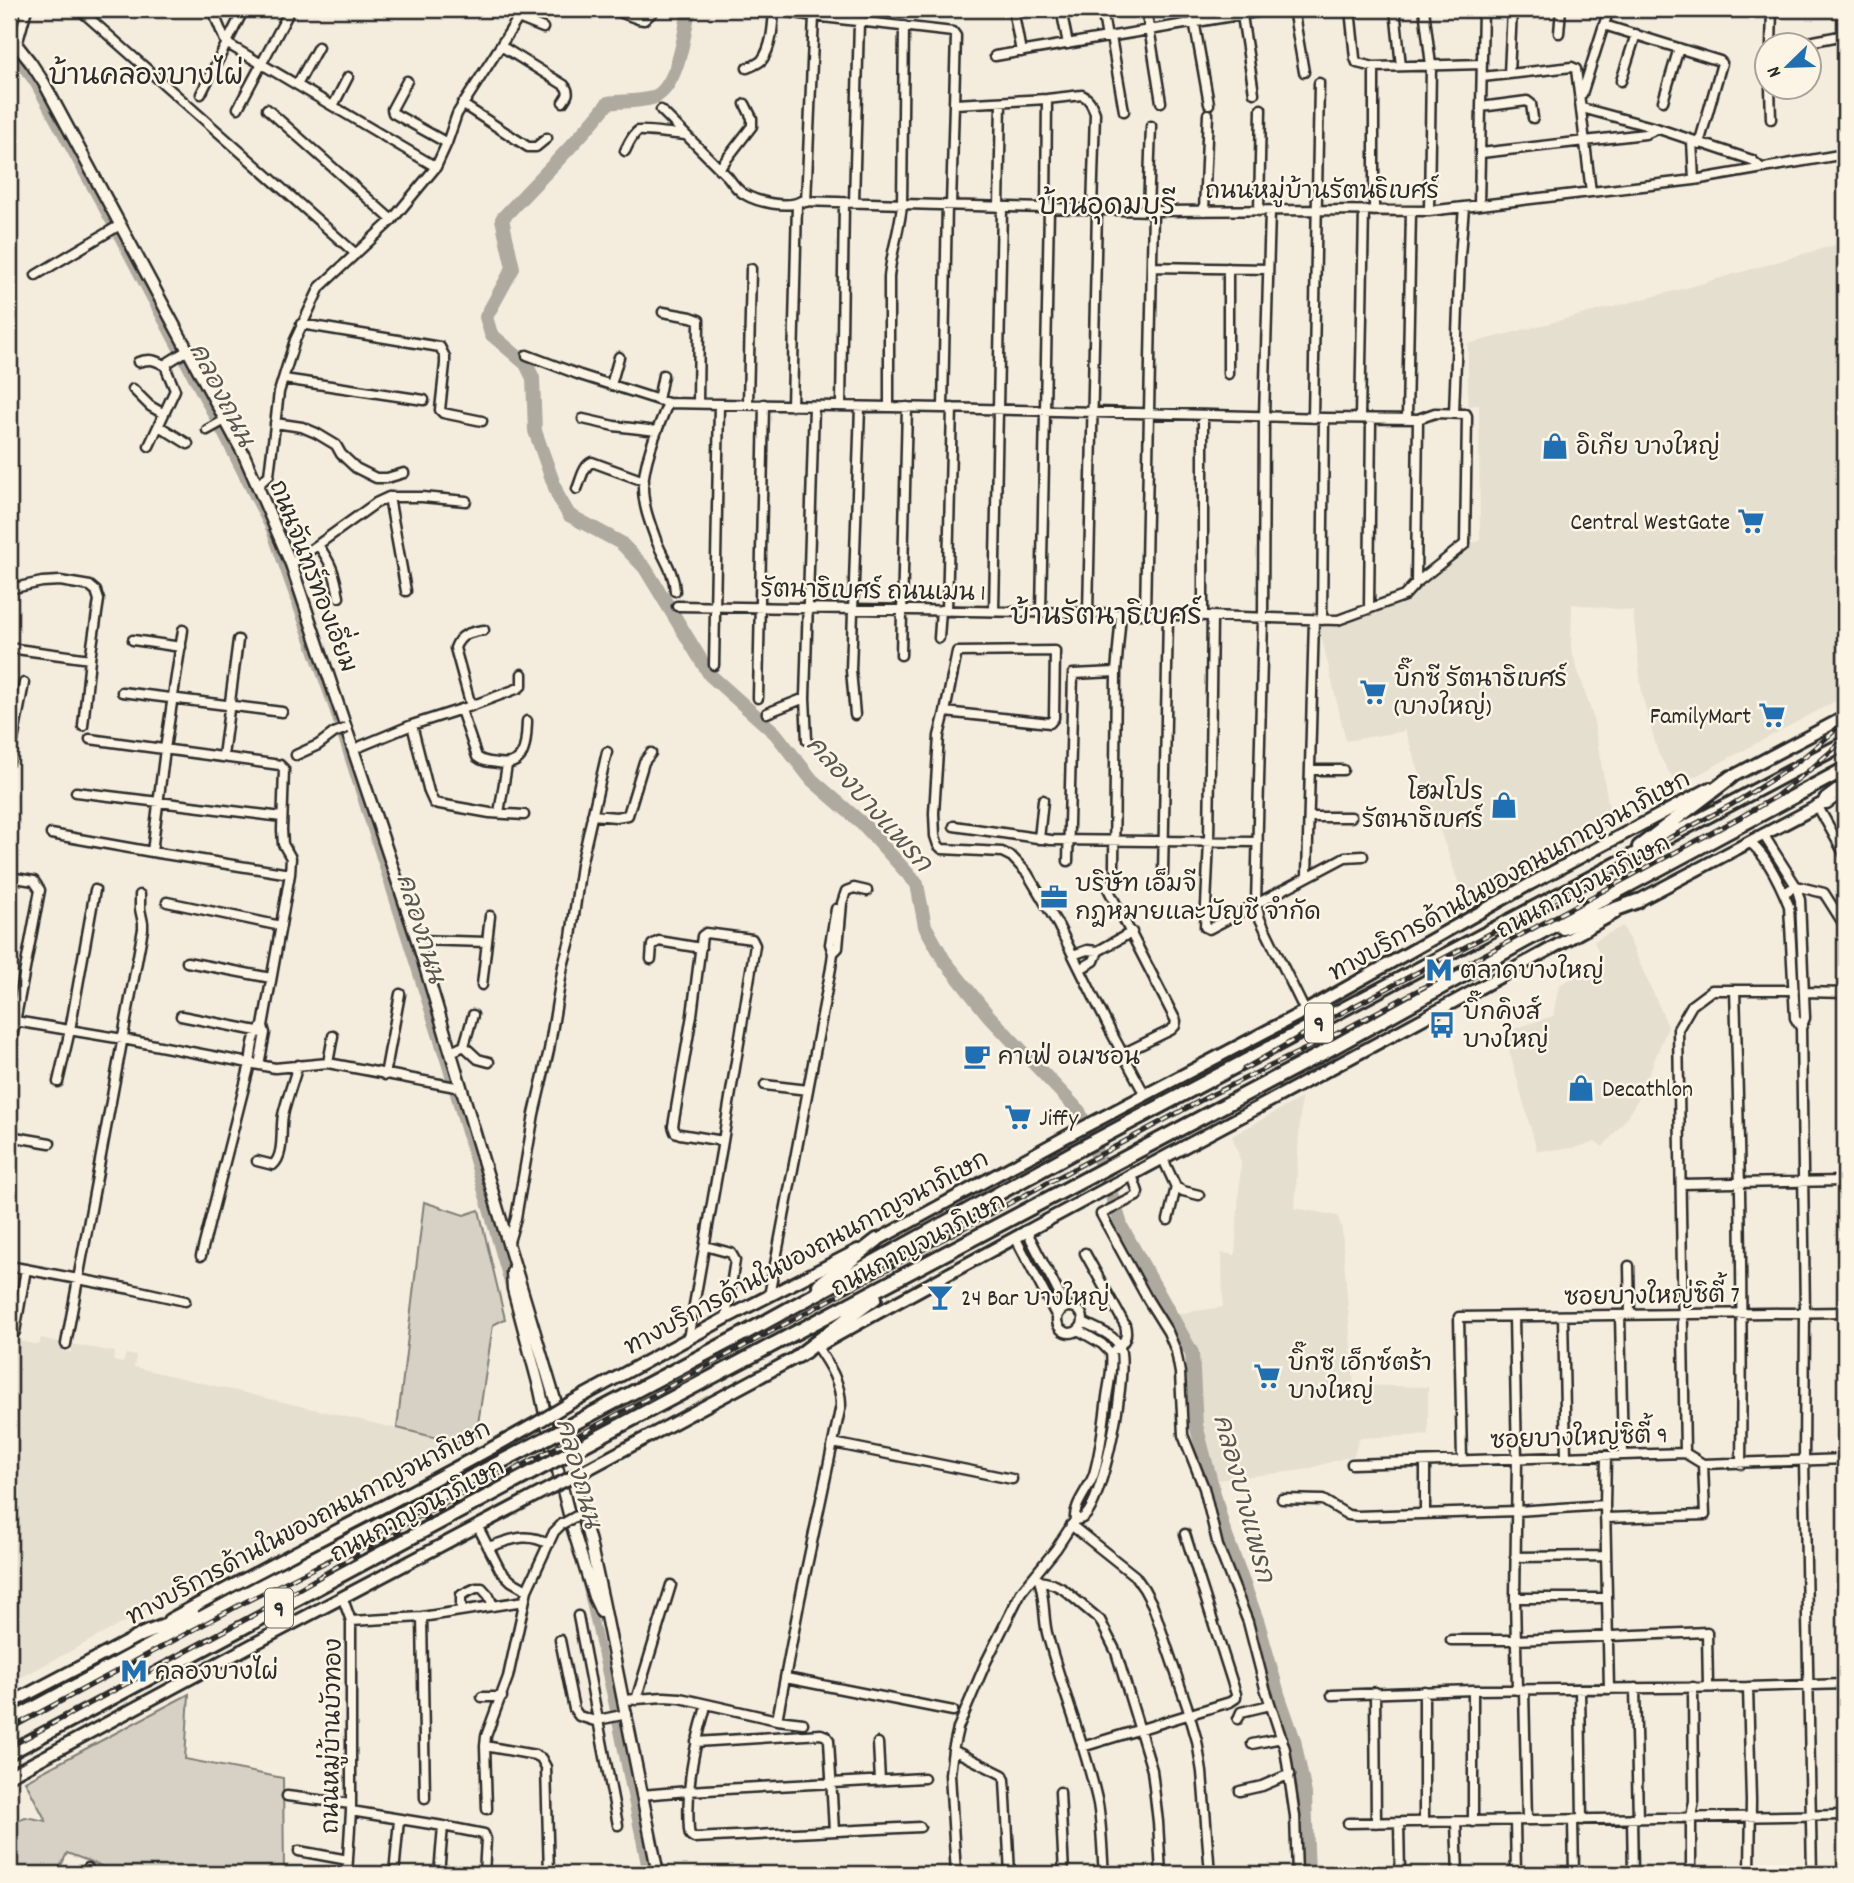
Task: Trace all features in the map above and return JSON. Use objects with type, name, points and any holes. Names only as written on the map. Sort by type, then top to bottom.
[{"type":"highway","name":"ถนนกาญจนาภิเษก","points":[[9,1723],[238,1598],[572,1425],[1074,1152],[1845,743]]},
{"type":"highway","name":"ถนนกาญจนาภิเษก","points":[[9,1754],[548,1464],[1321,1054],[1845,769]]},
{"type":"highway","points":[[1608,870],[1731,777]]},
{"type":"highway","points":[[1821,803],[1845,790]]},
{"type":"highway","points":[[1523,942],[1638,901]]},
{"type":"highway","points":[[789,1309],[877,1240]]},
{"type":"highway","points":[[797,1356],[906,1275]]},
{"type":"highway","points":[[141,1635],[238,1598]]},
{"type":"main road","name":"ทางบริการด้านในของถนนกาญจนาภิเษก","points":[[9,1706],[276,1561],[482,1454],[726,1318],[1305,1011],[1530,884],[1845,717]]},
{"type":"main road","points":[[9,1776],[817,1347],[1026,1230],[1458,1001],[1821,803]]},
{"type":"main road","points":[[9,1769],[71,1742]]},
{"type":"street","points":[[9,58],[13,39],[27,9]]},
{"type":"street","points":[[79,9],[356,254]]},
{"type":"street","points":[[212,9],[226,43],[436,167]]},
{"type":"street","points":[[201,94],[244,9]]},
{"type":"street","points":[[258,485],[269,475],[279,392],[301,324],[320,288],[392,220],[436,167],[462,104],[524,9]]},
{"type":"street","points":[[611,9],[644,20],[654,9]]},
{"type":"street","points":[[769,9],[953,32],[956,36],[949,205],[944,610],[939,638]]},
{"type":"street","points":[[1013,9],[1021,52]]},
{"type":"street","points":[[1061,9],[1068,44]]},
{"type":"street","points":[[1102,9],[1124,111]]},
{"type":"street","points":[[1146,9],[1161,102]]},
{"type":"street","points":[[1192,9],[1209,104]]},
{"type":"street","points":[[995,56],[1195,23],[1242,11],[1274,9]]},
{"type":"street","points":[[1293,9],[1304,72]]},
{"type":"street","points":[[1350,9],[1357,63],[1374,67],[1482,64]]},
{"type":"street","points":[[1395,9],[1401,66]]},
{"type":"street","points":[[1424,9],[1432,65],[1429,211]]},
{"type":"street","points":[[1479,205],[1483,9]]},
{"type":"street","points":[[1509,74],[1512,9]]},
{"type":"street","points":[[1559,33],[1561,9]]},
{"type":"street","points":[[1581,97],[1609,9]]},
{"type":"street","points":[[1771,32],[1772,9]]},
{"type":"street","points":[[747,68],[761,60],[765,53],[772,33],[774,10]]},
{"type":"street","points":[[1242,11],[1254,93]]},
{"type":"street","points":[[238,107],[287,16]]},
{"type":"street","points":[[806,202],[814,16]]},
{"type":"street","points":[[519,18],[544,28]]},
{"type":"street","points":[[854,202],[859,22]]},
{"type":"street","points":[[1604,24],[1722,63],[1695,142],[1694,180]]},
{"type":"street","points":[[889,407],[889,277],[902,205],[905,26]]},
{"type":"street","points":[[1621,81],[1636,34]]},
{"type":"street","points":[[1822,39],[1845,35]]},
{"type":"street","name":"ถนนจันทร์ทองเอี่ยม","points":[[13,39],[44,83],[258,485],[291,564],[417,940],[451,1052],[457,1087],[508,1245]]},
{"type":"street","points":[[501,46],[564,85],[569,94],[564,102]]},
{"type":"street","points":[[297,85],[318,47]]},
{"type":"street","points":[[1663,101],[1679,48]]},
{"type":"street","points":[[1374,67],[1374,211]]},
{"type":"street","points":[[1482,77],[1574,68],[1578,72],[1591,192]]},
{"type":"street","points":[[333,106],[348,77]]},
{"type":"street","points":[[407,80],[392,109],[394,115],[447,143]]},
{"type":"street","points":[[1313,418],[1320,83]]},
{"type":"street","points":[[955,104],[1082,95],[1089,100],[1094,113],[1095,210],[1088,613]]},
{"type":"street","points":[[1041,612],[1047,99]]},
{"type":"street","points":[[1481,107],[1527,101],[1531,104],[1533,118]]},
{"type":"street","points":[[994,611],[1001,102]]},
{"type":"street","points":[[1770,102],[1771,119]]},
{"type":"street","points":[[462,104],[528,147],[536,147],[547,138]]},
{"type":"street","points":[[719,169],[752,126],[752,118],[745,104]]},
{"type":"street","points":[[1259,211],[1261,108]]},
{"type":"street","points":[[1582,108],[1656,128],[1755,161],[1761,169]]},
{"type":"street","points":[[267,109],[392,220]]},
{"type":"street","name":"ถนนหมู่บ้านรัตนธิเบศร์","points":[[661,110],[737,189],[752,198],[772,203],[797,204],[801,201],[854,202],[1150,211],[1429,211],[1694,180],[1845,154]]},
{"type":"street","points":[[1204,211],[1208,114]]},
{"type":"street","points":[[1144,614],[1152,267],[1151,126]]},
{"type":"street","points":[[1480,153],[1645,134],[1656,128]]},
{"type":"street","points":[[625,151],[636,132],[641,130],[685,135]]},
{"type":"street","points":[[841,406],[844,203]]},
{"type":"street","points":[[792,405],[797,204]]},
{"type":"street","points":[[527,355],[668,403],[1419,419],[1435,413],[1454,413],[1464,207]]},
{"type":"street","points":[[1270,211],[1264,417],[1264,618],[1256,904],[1260,919],[1305,1011]]},
{"type":"street","points":[[1360,418],[1364,211]]},
{"type":"street","points":[[1407,418],[1411,211]]},
{"type":"street","points":[[36,275],[118,226]]},
{"type":"street","points":[[1152,267],[1268,269]]},
{"type":"street","points":[[1227,268],[1228,374]]},
{"type":"street","points":[[748,404],[751,269]]},
{"type":"street","points":[[663,312],[697,318],[700,323],[698,403]]},
{"type":"street","points":[[301,324],[440,347],[445,357],[440,410],[443,413],[482,421]]},
{"type":"street","points":[[149,446],[175,390],[167,371],[169,363],[185,351]]},
{"type":"street","points":[[611,385],[619,357]]},
{"type":"street","points":[[138,362],[149,359],[169,363]]},
{"type":"street","points":[[658,400],[663,376]]},
{"type":"street","points":[[284,379],[424,400]]},
{"type":"street","points":[[133,389],[150,406],[164,414]]},
{"type":"street","points":[[668,403],[657,431],[644,481],[646,513],[672,573],[675,591]]},
{"type":"street","points":[[758,698],[764,404]]},
{"type":"street","points":[[713,664],[719,405]]},
{"type":"street","points":[[807,740],[805,698],[814,406]]},
{"type":"street","points":[[855,715],[852,681],[860,407]]},
{"type":"street","points":[[901,655],[907,407]]},
{"type":"street","name":"รัตนาธิเบศร์ ถนนเมน 1","points":[[677,606],[1338,620],[1404,596],[1416,583],[1465,544],[1467,416],[1454,413]]},
{"type":"street","points":[[1203,415],[1209,841],[1205,927],[1209,929],[1345,857],[1363,856]]},
{"type":"street","points":[[1307,876],[1324,418]]},
{"type":"street","points":[[583,419],[657,431]]},
{"type":"street","points":[[1369,609],[1371,419]]},
{"type":"street","points":[[1416,583],[1419,419]]},
{"type":"street","points":[[207,430],[224,422]]},
{"type":"street","points":[[275,423],[302,427],[316,433],[336,445],[341,454],[356,468],[376,478],[404,473]]},
{"type":"street","points":[[159,426],[188,444]]},
{"type":"street","points":[[577,488],[588,464],[592,462],[644,481]]},
{"type":"street","points":[[291,564],[376,503],[389,497],[466,501]]},
{"type":"street","points":[[389,497],[405,591]]},
{"type":"street","points":[[318,545],[335,573],[339,597]]},
{"type":"street","points":[[9,589],[60,581],[90,586],[96,591],[99,600],[83,726]]},
{"type":"street","points":[[1114,866],[1116,672],[1121,614]]},
{"type":"street","points":[[1163,874],[1168,615]]},
{"type":"street","points":[[152,852],[183,630]]},
{"type":"street","points":[[471,706],[455,648],[468,632],[484,630]]},
{"type":"street","points":[[133,640],[181,647]]},
{"type":"street","points":[[223,756],[238,640]]},
{"type":"street","points":[[9,648],[90,659]]},
{"type":"street","points":[[945,712],[1050,723],[1054,718],[1055,651],[957,652],[939,736],[935,836],[942,849],[1002,852],[1012,857],[1032,881],[1145,1095]]},
{"type":"street","points":[[1068,861],[1073,674],[1116,672]]},
{"type":"street","points":[[354,749],[412,725],[519,688],[522,685],[522,674]]},
{"type":"street","points":[[9,762],[24,683]]},
{"type":"street","points":[[122,692],[282,712]]},
{"type":"street","points":[[766,713],[805,698]]},
{"type":"street","points":[[461,709],[477,757],[481,761],[507,765],[519,758],[525,748],[527,721]]},
{"type":"street","points":[[412,725],[434,803],[524,815]]},
{"type":"street","points":[[296,755],[318,745],[334,733],[348,729]]},
{"type":"street","points":[[90,739],[223,756],[280,765],[284,769],[282,817],[284,844],[291,858],[290,874],[261,1030],[201,1256]]},
{"type":"street","points":[[558,1410],[508,1245],[516,1218],[534,1114],[571,937],[581,865],[607,752]]},
{"type":"street","points":[[592,815],[616,817],[628,814],[644,762],[651,753]]},
{"type":"street","points":[[499,813],[507,765]]},
{"type":"street","points":[[1310,770],[1343,770]]},
{"type":"street","points":[[76,792],[282,817]]},
{"type":"street","points":[[1039,839],[1044,800]]},
{"type":"street","points":[[1821,803],[1845,855]]},
{"type":"street","points":[[1309,817],[1352,817]]},
{"type":"street","points":[[954,826],[1039,839],[1258,842]]},
{"type":"street","points":[[51,834],[290,874]]},
{"type":"street","points":[[1763,834],[1796,886],[1800,900],[1799,991]]},
{"type":"street","points":[[1749,842],[1758,848],[1789,906],[1799,991],[1805,1018],[1801,1028],[1804,1460],[1812,1874]]},
{"type":"street","points":[[9,877],[34,881],[40,890],[12,1020],[9,1054]]},
{"type":"street","points":[[1102,877],[1176,1021],[1171,1030],[1122,1054]]},
{"type":"street","points":[[1784,893],[1796,886],[1824,893],[1845,926]]},
{"type":"street","points":[[833,953],[838,948],[842,903],[846,891],[854,888],[867,891]]},
{"type":"street","points":[[58,1082],[95,890]]},
{"type":"street","points":[[66,1344],[143,929],[140,895]]},
{"type":"street","points":[[167,902],[281,926]]},
{"type":"street","points":[[769,1296],[833,953],[830,944],[835,909]]},
{"type":"street","points":[[482,985],[490,916]]},
{"type":"street","points":[[1073,955],[1087,950],[1098,951],[1132,932]]},
{"type":"street","points":[[688,1339],[723,1140],[754,941],[706,933],[702,936],[673,1126],[675,1132],[680,1134],[723,1140]]},
{"type":"street","points":[[417,940],[487,942]]},
{"type":"street","points":[[651,959],[652,945],[659,941],[701,948]]},
{"type":"street","points":[[1080,969],[1094,961],[1098,951]]},
{"type":"street","points":[[187,962],[271,978]]},
{"type":"street","points":[[1685,1453],[1678,1030],[1692,1006],[1712,990],[1845,993]]},
{"type":"street","points":[[1735,990],[1741,1183],[1741,1464]]},
{"type":"street","points":[[385,1075],[400,994]]},
{"type":"street","points":[[451,1052],[464,1046],[473,1015]]},
{"type":"street","points":[[181,1016],[261,1030]]},
{"type":"street","points":[[12,1020],[259,1066],[275,1068],[328,1063],[457,1087]]},
{"type":"street","points":[[259,1066],[261,1030]]},
{"type":"street","points":[[328,1063],[333,1036]]},
{"type":"street","points":[[464,1046],[478,1059],[489,1062]]},
{"type":"street","points":[[257,1161],[273,1165],[277,1162],[282,1142],[283,1118],[298,1065]]},
{"type":"street","points":[[765,1085],[808,1090]]},
{"type":"street","points":[[9,1136],[50,1143]]},
{"type":"street","points":[[1163,1159],[1175,1187],[1168,1220]]},
{"type":"street","points":[[1129,1177],[1138,1192],[1137,1196],[1101,1214],[1176,1351],[1180,1373],[1183,1435],[1204,1488],[1218,1546],[1248,1622],[1270,1705],[1282,1738],[1295,1815],[1297,1874]]},
{"type":"street","points":[[1681,1184],[1845,1181]]},
{"type":"street","points":[[1175,1187],[1199,1195]]},
{"type":"street","points":[[1026,1230],[1066,1307]]},
{"type":"street","points":[[956,1874],[950,1774],[958,1728],[986,1662],[1021,1592],[1037,1579],[1073,1522],[1074,1514],[1095,1472],[1112,1367],[1111,1353],[1102,1344],[1078,1330],[1068,1332],[1058,1324],[1057,1317],[1014,1237]]},
{"type":"street","points":[[705,1246],[731,1252],[735,1260],[726,1318]]},
{"type":"street","points":[[1085,1253],[1127,1332],[1126,1339],[1111,1353]]},
{"type":"street","points":[[512,1257],[513,1289],[572,1526],[594,1597],[609,1629]]},
{"type":"street","points":[[9,1266],[185,1301]]},
{"type":"street","points":[[1629,1266],[1630,1315]]},
{"type":"street","points":[[15,1332],[26,1269]]},
{"type":"street","points":[[1057,1317],[1066,1307],[1079,1310],[1083,1322],[1078,1330]]},
{"type":"street","name":"ซอยบางใหญ่ซิตี้ 7","points":[[1462,1460],[1459,1317],[1845,1312]]},
{"type":"street","points":[[1619,1315],[1622,1455]]},
{"type":"street","points":[[1563,1316],[1566,1457]]},
{"type":"street","points":[[1514,1317],[1517,1459],[1515,1640],[1527,1820]]},
{"type":"street","points":[[1073,1522],[1090,1511],[1104,1476],[1110,1454],[1123,1364],[1119,1346],[1110,1337],[1083,1322]]},
{"type":"street","points":[[777,1720],[841,1405],[839,1385],[817,1347]]},
{"type":"street","points":[[833,1443],[1012,1479]]},
{"type":"street","name":"ซอยบางใหญ่ซิตี้ 9","points":[[1352,1464],[1685,1453],[1703,1464]]},
{"type":"street","points":[[1606,1456],[1609,1689]]},
{"type":"street","points":[[1605,1518],[1705,1516],[1703,1464],[1845,1459]]},
{"type":"street","points":[[1425,1462],[1425,1514]]},
{"type":"street","points":[[572,1477],[590,1542],[623,1700],[622,1715],[659,1874]]},
{"type":"street","points":[[1282,1499],[1323,1500],[1348,1515],[1357,1516],[1605,1505]]},
{"type":"street","points":[[487,1809],[486,1736],[508,1677],[527,1590],[557,1528],[582,1513]]},
{"type":"street","points":[[1073,1522],[1135,1576],[1153,1606],[1190,1714],[1202,1772],[1210,1874]]},
{"type":"street","points":[[478,1527],[495,1562],[506,1577],[527,1590]]},
{"type":"street","points":[[1082,1747],[1236,1698],[1185,1534]]},
{"type":"street","points":[[488,1547],[528,1537],[536,1537],[549,1544]]},
{"type":"street","points":[[1515,1557],[1606,1556]]},
{"type":"street","points":[[1037,1579],[1063,1589],[1100,1620],[1116,1652],[1152,1770],[1161,1874]]},
{"type":"street","points":[[1037,1579],[1046,1630],[1092,1780],[1099,1813],[1104,1874]]},
{"type":"street","points":[[636,1700],[671,1585]]},
{"type":"street","points":[[461,1610],[461,1595],[476,1588],[485,1591],[493,1606]]},
{"type":"street","points":[[1515,1598],[1606,1598]]},
{"type":"street","name":"ถนนหมู่บ้านบัวทอง","points":[[343,1599],[351,1620],[351,1807],[347,1874]]},
{"type":"street","points":[[351,1620],[422,1617],[524,1601]]},
{"type":"street","points":[[578,1616],[618,1825]]},
{"type":"street","points":[[422,1617],[425,1798]]},
{"type":"street","points":[[1451,1640],[1707,1632],[1708,1687]]},
{"type":"street","points":[[560,1640],[574,1709],[579,1716],[599,1720],[622,1715]]},
{"type":"street","points":[[786,1678],[954,1711]]},
{"type":"street","points":[[1332,1695],[1845,1684]]},
{"type":"street","points":[[1691,1874],[1691,1817],[1694,1801],[1693,1687]]},
{"type":"street","points":[[1748,1687],[1750,1874]]},
{"type":"street","points":[[1633,1874],[1635,1688]]},
{"type":"street","points":[[1574,1874],[1578,1820],[1580,1689]]},
{"type":"street","points":[[1473,1690],[1473,1822]]},
{"type":"street","points":[[1375,1692],[1376,1823]]},
{"type":"street","points":[[1424,1692],[1424,1822]]},
{"type":"street","points":[[482,1697],[502,1697]]},
{"type":"street","points":[[623,1700],[664,1697],[689,1700],[777,1720],[803,1723]]},
{"type":"street","points":[[1238,1719],[1245,1710],[1270,1705]]},
{"type":"street","points":[[705,1710],[696,1742],[688,1791],[689,1830],[694,1838],[920,1826]]},
{"type":"street","points":[[696,1742],[821,1734],[827,1736],[830,1740],[834,1831]]},
{"type":"street","points":[[1252,1744],[1282,1738]]},
{"type":"street","points":[[878,1743],[880,1781]]},
{"type":"street","points":[[485,1746],[535,1755],[544,1761],[549,1874]]},
{"type":"street","points":[[953,1750],[1003,1775],[1010,1874]]},
{"type":"street","points":[[1240,1791],[1262,1786],[1290,1774]]},
{"type":"street","points":[[642,1795],[924,1779]]},
{"type":"street","points":[[1060,1792],[1064,1874]]},
{"type":"street","points":[[287,1796],[351,1807],[399,1820],[484,1834],[484,1874]]},
{"type":"street","points":[[1348,1823],[1845,1815]]},
{"type":"street","points":[[394,1874],[399,1820]]},
{"type":"street","points":[[1515,1821],[1516,1874]]},
{"type":"street","points":[[1456,1822],[1458,1874]]},
{"type":"street","points":[[1399,1823],[1400,1874]]},
{"type":"street","points":[[439,1874],[443,1826]]},
{"type":"street","points":[[299,1851],[348,1860]]},
{"type":"shaded area","points":[[1845,242],[1845,696],[1677,786],[1658,753],[1642,695],[1633,611],[1572,604],[1571,649],[1593,717],[1612,825],[1466,904],[1405,731],[1346,741],[1317,618],[1338,617],[1412,592],[1459,546],[1480,541],[1479,405],[1468,406],[1468,344],[1686,288]]},
{"type":"shaded area","points":[[1623,926],[1668,1026],[1640,1096],[1603,1147],[1596,1142],[1573,1148],[1537,1151],[1504,1032],[1553,1016],[1559,985],[1603,962],[1594,941]]},
{"type":"shaded area","points":[[1301,1098],[1295,1208],[1338,1216],[1342,1231],[1354,1385],[1428,1387],[1428,1435],[1359,1438],[1354,1455],[1304,1470],[1218,1480],[1200,1443],[1195,1351],[1175,1314],[1223,1307],[1222,1253],[1235,1255],[1241,1162],[1232,1136]]},
{"type":"shaded area","points":[[424,1202],[464,1215],[479,1210],[505,1319],[493,1325],[476,1437],[458,1443],[397,1428]]},
{"type":"shaded area","points":[[41,1338],[63,1343],[63,1351],[71,1352],[72,1344],[115,1352],[113,1361],[123,1363],[126,1354],[136,1356],[134,1367],[458,1443],[9,1684],[9,1339],[39,1345]]},
{"type":"shaded area","points":[[189,1694],[185,1759],[283,1778],[284,1874],[116,1874],[67,1853],[57,1874],[9,1874],[9,1825],[25,1817],[46,1821],[25,1781]]},
{"type":"waterway","name":"คลองบางไผ่","points":[[9,13],[11,9]]},
{"type":"waterway","name":"คลองบางแพรก","points":[[692,9],[688,15],[678,62],[668,85],[661,93],[647,99],[608,103],[570,148],[502,219],[513,268],[486,317],[491,334],[526,364],[533,378],[535,431],[558,496],[569,515],[621,543],[645,568],[710,675],[775,733],[812,780],[864,825],[917,884],[925,926],[944,960],[988,1015],[1079,1111],[1105,1174],[1122,1228],[1192,1353],[1196,1425],[1223,1528],[1258,1623],[1294,1740],[1305,1794],[1308,1874]]},
{"type":"waterway","name":"คลองถนน","points":[[9,49],[34,84],[118,237],[270,530],[334,712],[446,1066],[510,1290]]},
{"type":"waterway","name":"คลองถนน","points":[[585,1580],[647,1874]]},
{"type":"railway","points":[[1244,1069],[1330,1019],[1731,805],[1805,756],[1845,720]]},
{"type":"railway","points":[[9,1747],[254,1615],[367,1549],[1209,1096],[1338,1033],[1739,818],[1775,797],[1845,739]]},
{"type":"railway","points":[[9,1729],[247,1601],[328,1561]]},
{"type":"place","name":"อิเกีย บางใหญ่","points":[[1555,446]]},
{"type":"place","name":"Central WestGate","points":[[1751,521]]},
{"type":"place","name":"บิ๊กซี รัตนาธิเบศร์ (บางใหญ่)","points":[[1373,692]]},
{"type":"place","name":"FamilyMart","points":[[1772,715]]},
{"type":"place","name":"โฮมโปร รัตนาธิเบศร์","points":[[1504,805]]},
{"type":"place","name":"บริษัท เอ็มจี กฎหมายและบัญชี จำกัด","points":[[1054,897]]},
{"type":"place","name":"ตลาดบางใหญ่","points":[[1439,970]]},
{"type":"place","name":"บิ๊กคิงส์ บางใหญ่","points":[[1442,1025]]},
{"type":"place","name":"คาเฟ่ อเมซอน","points":[[977,1056]]},
{"type":"place","name":"Decathlon","points":[[1581,1088]]},
{"type":"place","name":"Jiffy","points":[[1018,1117]]},
{"type":"place","name":"24 Bar บางใหญ่","points":[[940,1297]]},
{"type":"place","name":"บิ๊กซี เอ็กซ์ตร้า บางใหญ่","points":[[1267,1376]]},
{"type":"place","name":"คลองบางไผ่","points":[[134,1671]]},
{"type":"district","name":"บ้านคลองบางไผ่","points":[[146,74]]},
{"type":"district","name":"บ้านอุดมบุรี","points":[[1107,204]]},
{"type":"district","name":"บ้านรัตนาธิเบศร์","points":[[1106,614]]}]
